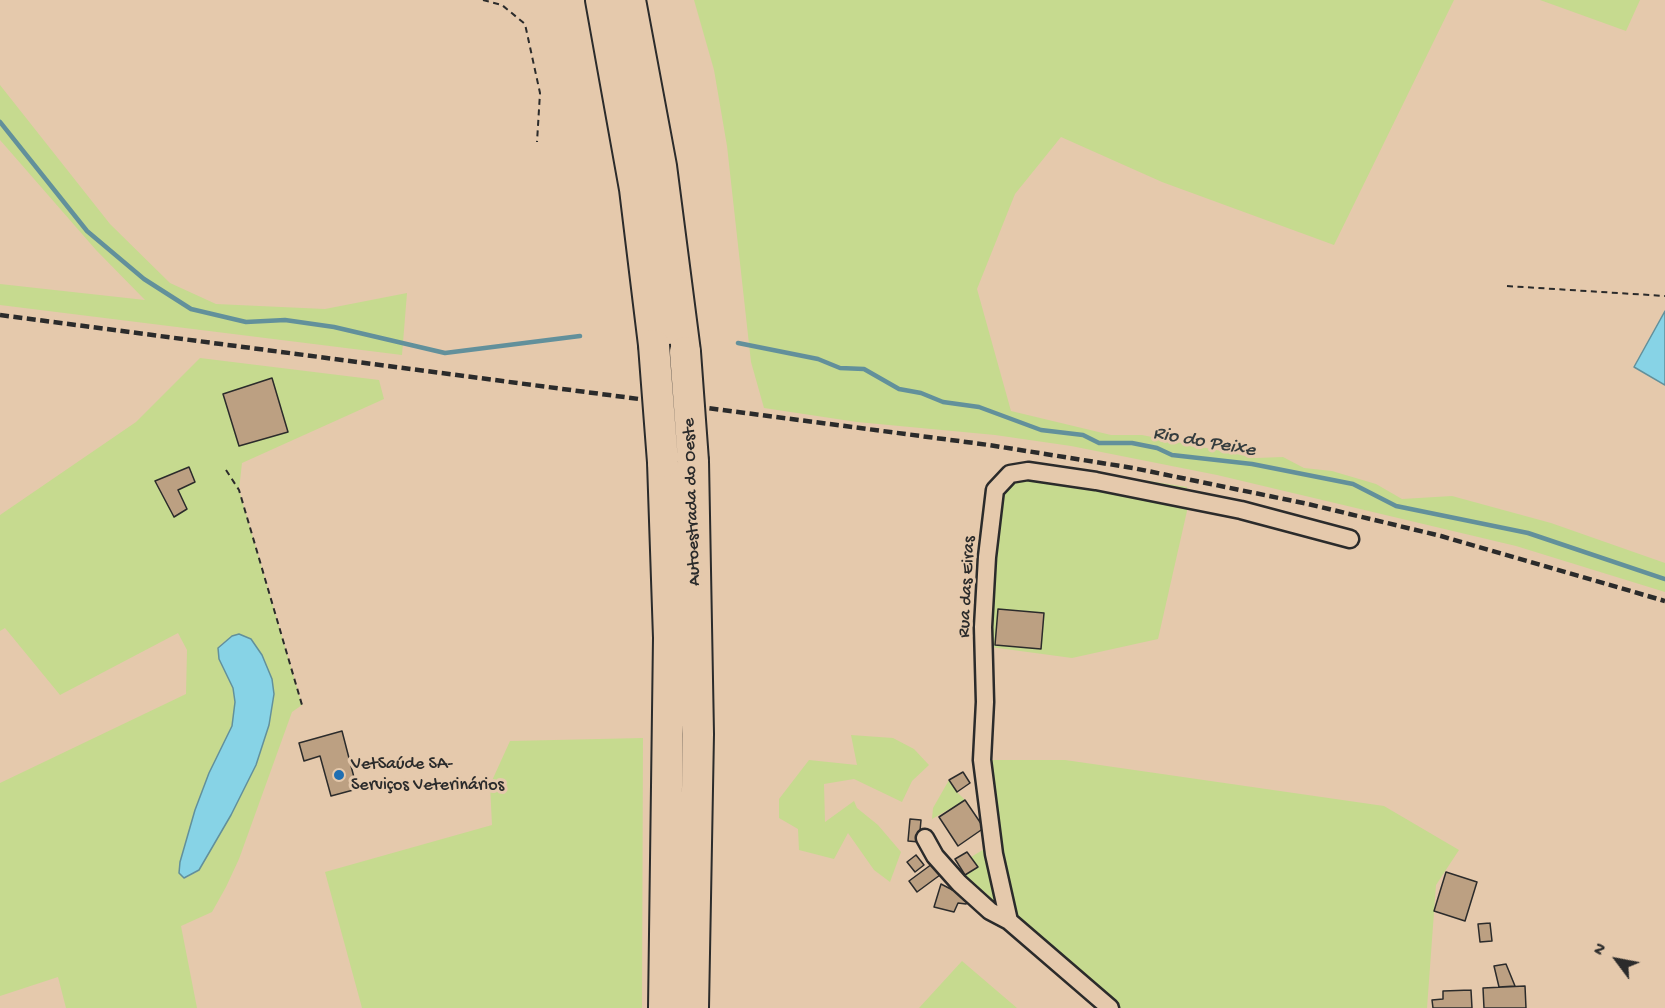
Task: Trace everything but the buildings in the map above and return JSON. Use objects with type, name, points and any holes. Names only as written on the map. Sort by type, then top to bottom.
[{"type":"highway","name":"Autoestrada do Oeste","points":[[601,0],[635,189],[654,345],[663,462],[669,638],[664,1008]]},
{"type":"highway","name":"Autoestrada do Oeste","points":[[630,0],[661,166],[684,352],[693,461],[698,734],[693,1008]]},
{"type":"street","name":"Rua das Eiras","points":[[1009,921],[994,854],[982,760],[985,702],[983,627],[987,557],[995,490],[1010,474],[1028,471],[1096,481],[1241,510],[1350,539]]},
{"type":"street","points":[[925,838],[935,856],[959,883],[990,911],[1009,921],[1110,1008]]},
{"type":"path","points":[[483,0],[502,5],[525,24],[540,93],[537,142]]},
{"type":"path","points":[[1507,286],[1665,296]]},
{"type":"path","points":[[226,470],[239,490],[302,705]]},
{"type":"green space","points":[[694,0],[1454,0],[1334,245],[1162,182],[1061,137],[1015,194],[977,289],[1011,411],[1111,435],[1142,435],[1256,458],[1283,457],[1304,468],[1332,471],[1376,484],[1402,499],[1452,496],[1551,523],[1665,563],[1665,592],[1516,546],[1217,475],[1071,446],[995,435],[857,422],[764,408],[751,362],[727,146],[714,70]]},
{"type":"green space","points":[[1540,0],[1640,0],[1626,31]]},
{"type":"green space","points":[[0,85],[110,224],[170,283],[216,304],[325,309],[407,293],[402,355],[0,305],[0,284],[145,300],[96,250],[0,140]]},
{"type":"green space","points":[[200,358],[379,380],[384,399],[242,463],[239,490],[302,705],[292,712],[239,859],[226,887],[212,912],[181,926],[197,1008],[66,1008],[58,977],[0,996],[0,783],[186,694],[187,650],[178,633],[60,695],[5,628],[0,631],[0,515],[136,422]],"holes":[[[239,634],[251,639],[262,655],[231,815],[199,870],[186,878],[195,810],[209,773],[232,726],[235,702],[233,688],[219,659],[220,645]]]},
{"type":"green space","points":[[1010,474],[1129,478],[1187,487],[1187,511],[1158,639],[1072,658],[983,646],[993,508]]},
{"type":"green space","points":[[851,735],[893,738],[914,749],[929,765],[912,781],[902,802],[854,779],[824,784],[825,822],[854,801],[857,808],[878,825],[901,852],[890,882],[874,870],[848,833],[834,859],[799,850],[798,829],[779,818],[779,799],[809,760],[857,765]]},
{"type":"green space","points":[[643,738],[642,1008],[362,1008],[325,872],[492,825],[490,785],[510,741]]},
{"type":"green space","points":[[982,760],[1065,760],[1384,806],[1459,850],[1436,885],[1427,1008],[1110,1008],[1009,921]]},
{"type":"green space","points":[[949,780],[965,800],[932,819],[933,808]]},
{"type":"green space","points":[[986,848],[998,909],[989,896],[965,875],[977,867],[971,857]]},
{"type":"green space","points":[[962,961],[1017,1008],[919,1008]]},
{"type":"water","points":[[1665,311],[1665,385],[1634,367]]},
{"type":"water","points":[[239,634],[251,639],[262,655],[272,679],[274,694],[269,725],[256,765],[231,815],[199,870],[184,878],[179,873],[180,862],[195,810],[209,773],[232,726],[235,702],[233,688],[219,659],[218,648],[232,636]]},
{"type":"waterway","points":[[0,122],[87,231],[144,279],[191,309],[246,322],[285,320],[334,327],[445,353],[580,336]]},
{"type":"waterway","name":"Rio do Peixe","points":[[738,343],[818,359],[840,368],[864,369],[899,389],[921,393],[943,402],[979,407],[1041,430],[1083,435],[1099,443],[1132,443],[1157,448],[1172,455],[1252,464],[1353,484],[1396,506],[1528,533],[1665,579]]},
{"type":"railway","points":[[0,315],[989,445],[1133,468],[1308,504],[1441,536],[1665,601]]},
{"type":"place","name":"VetSaúde SA- Serviços Veterinários","points":[[339,775]]}]
